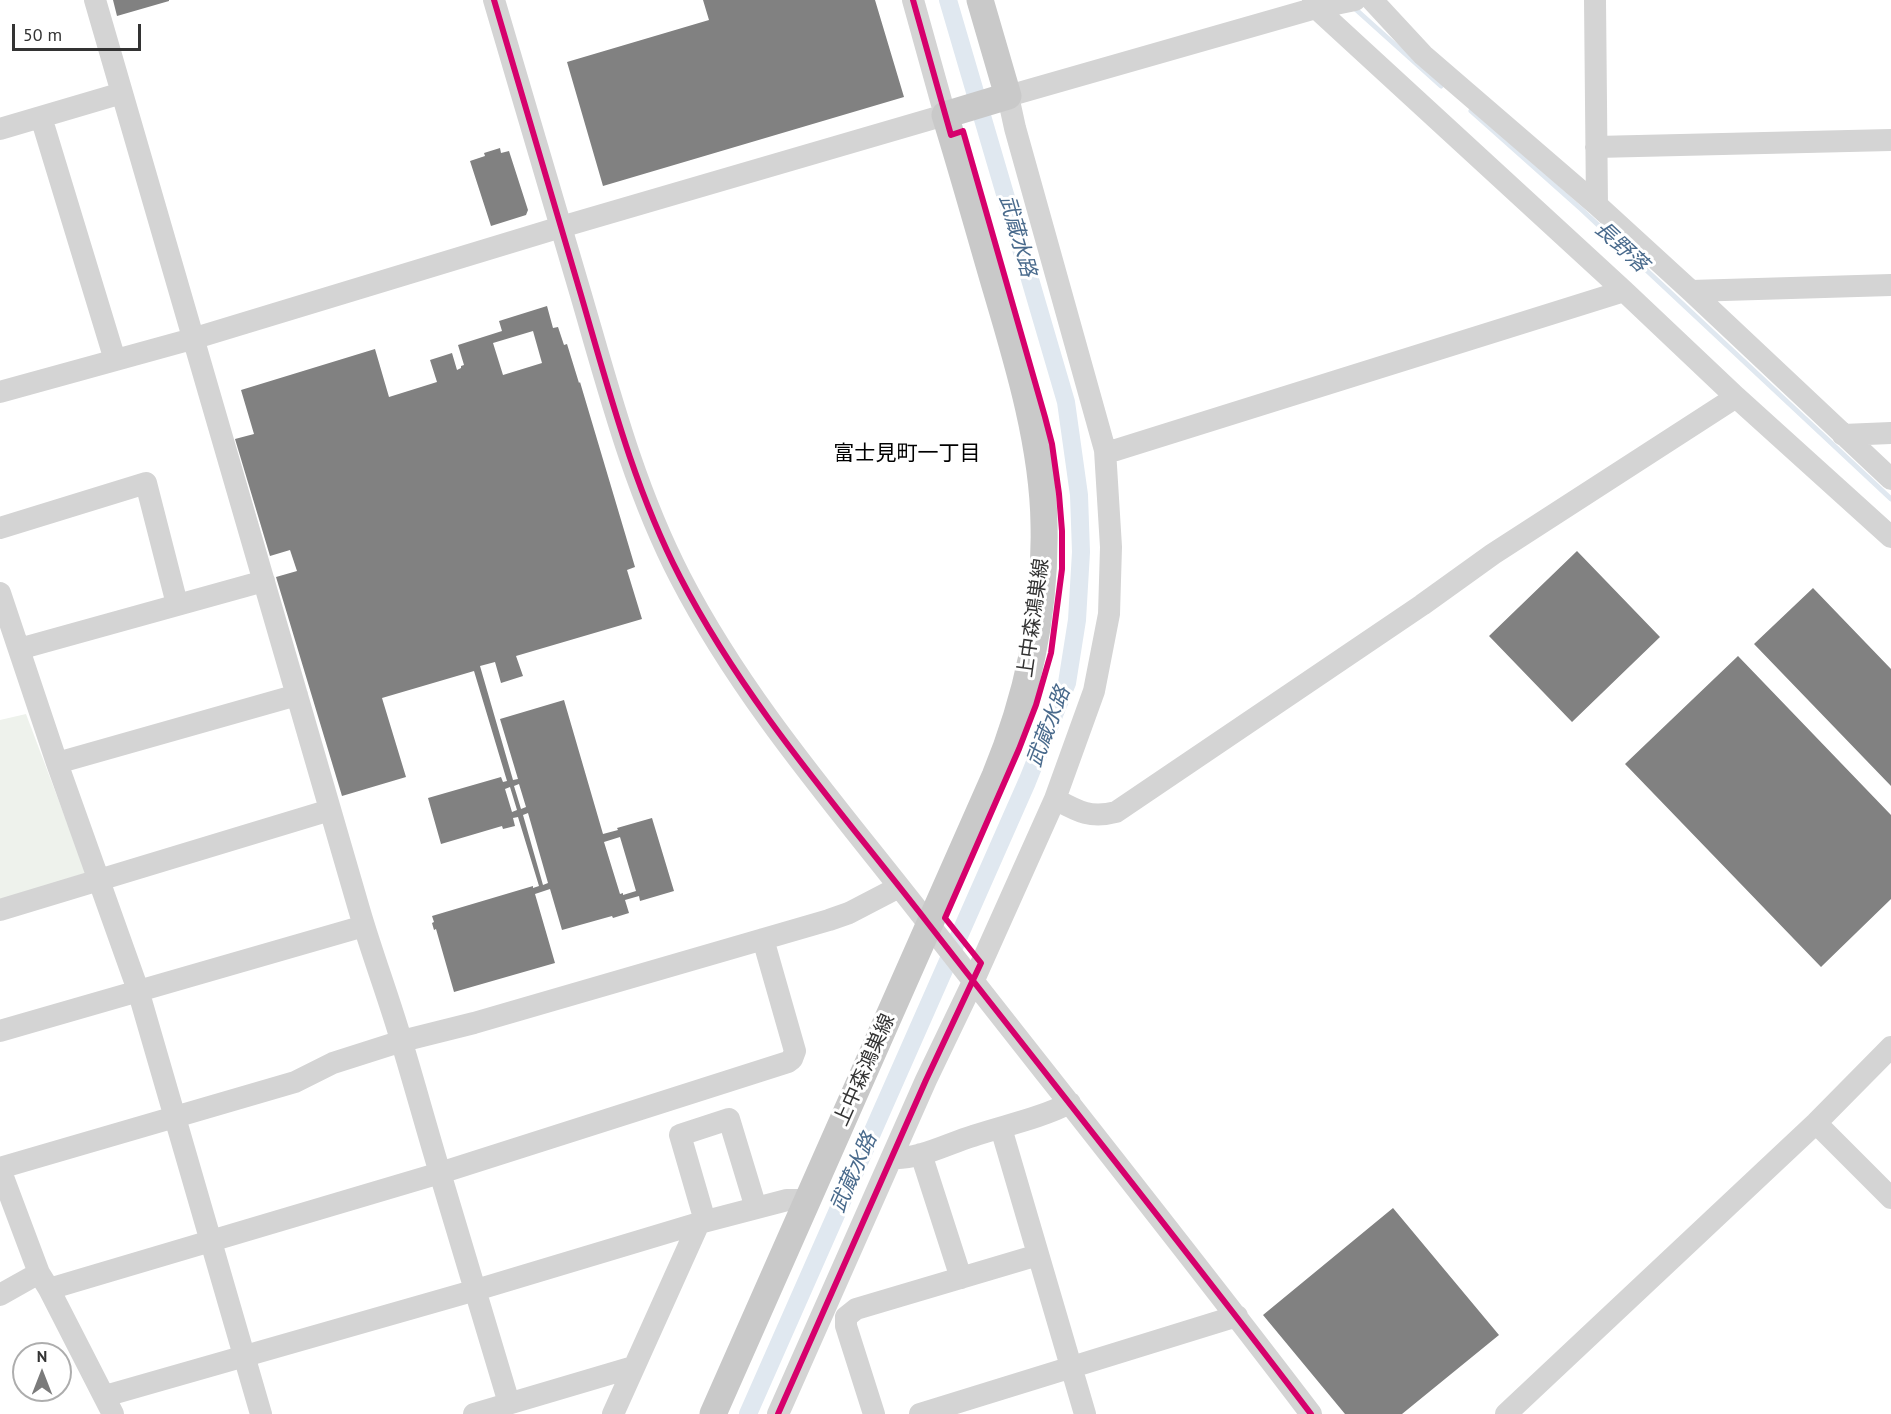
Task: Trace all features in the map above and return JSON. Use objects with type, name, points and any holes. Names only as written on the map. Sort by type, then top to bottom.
[{"type":"main road","points":[[952,113],[1001,98],[980,0]]},
{"type":"main road","name":"上中森鴻巣線","points":[[712,1414],[807,1200],[935,932],[1018,711],[1037,629],[1044,539],[1040,473],[1025,400],[952,113]]},
{"type":"street","points":[[95,0],[364,926],[402,1041],[510,1403]]},
{"type":"street","points":[[494,0],[616,417],[650,514],[681,578],[729,662],[752,696],[899,886],[1237,1316],[1311,1414]]},
{"type":"street","points":[[0,392],[192,339],[561,226],[952,113],[913,0]]},
{"type":"street","points":[[778,1414],[926,1080],[968,975],[1055,800],[1094,691],[1109,614],[1111,547],[1105,450],[1027,172],[1001,98],[1318,5],[1355,0]]},
{"type":"street","points":[[1372,0],[1423,55],[1597,205],[1891,478]]},
{"type":"street","points":[[1595,0],[1597,205]]},
{"type":"street","points":[[1318,5],[1736,397],[1891,537]]},
{"type":"street","points":[[0,129],[122,93]]},
{"type":"street","points":[[41,117],[115,360]]},
{"type":"street","points":[[1596,147],[1891,141]]},
{"type":"street","points":[[1691,291],[1891,285]]},
{"type":"street","points":[[1105,450],[1116,450],[1624,291]]},
{"type":"street","points":[[1055,800],[1088,815],[1102,816],[1116,812],[1422,605],[1493,554],[1736,397]]},
{"type":"street","points":[[1843,435],[1891,433]]},
{"type":"street","points":[[0,528],[146,483],[177,604]]},
{"type":"street","points":[[19,649],[264,581]]},
{"type":"street","points":[[0,593],[57,763],[138,990],[261,1414]]},
{"type":"street","points":[[57,763],[297,695]]},
{"type":"street","points":[[0,910],[330,810]]},
{"type":"street","points":[[807,1200],[787,1200],[702,1222],[476,1290],[244,1355],[109,1405],[44,1281],[0,1168],[295,1082],[333,1063],[402,1041],[474,1023],[849,913],[899,886]]},
{"type":"street","points":[[0,1031],[364,926]]},
{"type":"street","points":[[0,1295],[44,1281],[211,1240],[440,1173],[788,1062],[792,1059],[795,1050],[763,939]]},
{"type":"street","points":[[1506,1414],[1816,1123],[1891,1047]]},
{"type":"street","points":[[892,1158],[905,1159],[975,1135],[1047,1115],[1070,1103]]},
{"type":"street","points":[[613,1414],[702,1222],[680,1135],[729,1119],[756,1208]]},
{"type":"street","points":[[1816,1123],[1891,1198]]},
{"type":"street","points":[[1001,1128],[1085,1414]]},
{"type":"street","points":[[921,1154],[961,1278]]},
{"type":"street","points":[[874,1414],[846,1326],[846,1317],[856,1309],[1038,1255]]},
{"type":"street","points":[[920,1414],[1237,1316]]},
{"type":"street","points":[[474,1414],[633,1367]]},
{"type":"shaded area","points":[[26,714],[86,873],[0,900],[0,720]]},
{"type":"building","points":[[113,0],[169,0],[169,1],[117,16]]},
{"type":"building","points":[[703,0],[875,0],[904,97],[603,186],[567,62],[709,20]]},
{"type":"building","points":[[500,148],[501,153],[509,151],[528,210],[526,215],[491,226],[470,161]]},
{"type":"building","points":[[547,306],[553,328],[558,327],[564,345],[567,344],[635,567],[627,570],[642,619],[516,656],[523,676],[501,683],[495,662],[480,666],[513,780],[518,779],[500,719],[564,700],[603,834],[652,818],[674,891],[640,901],[639,896],[625,900],[629,913],[562,930],[550,889],[535,894],[555,963],[454,992],[436,929],[434,930],[432,916],[539,886],[518,817],[513,818],[515,826],[503,829],[502,826],[441,844],[428,798],[501,777],[503,782],[507,781],[474,671],[382,698],[406,777],[342,796],[276,577],[297,571],[290,550],[270,556],[235,439],[254,434],[241,390],[375,349],[389,397],[437,382],[430,360],[452,353],[457,370],[461,368],[464,365],[458,345],[502,331],[499,321]],"holes":[[[533,331],[542,363],[503,375],[493,343]],[[519,784],[526,807],[521,809],[514,786]],[[510,787],[517,810],[512,812],[505,789]],[[528,813],[548,883],[543,885],[523,815]],[[620,837],[636,891],[620,894],[604,842]]]},
{"type":"building","points":[[1577,551],[1660,637],[1572,722],[1489,636]]},
{"type":"building","points":[[1813,588],[1891,669],[1891,786],[1754,644]]},
{"type":"building","points":[[1738,656],[1891,815],[1891,899],[1821,967],[1625,764]]},
{"type":"building","points":[[1393,1208],[1499,1335],[1402,1414],[1345,1414],[1263,1315]]},
{"type":"waterway","name":"武蔵水路","points":[[748,1414],[1027,782],[1067,683],[1077,620],[1081,552],[1079,495],[1066,402],[948,0]]},
{"type":"waterway","name":"長野落","points":[[1352,6],[1441,86]]},
{"type":"waterway","name":"長野落","points":[[1471,111],[1581,209],[1891,499]]},
{"type":"cycle path","points":[[494,0],[624,439],[664,543],[706,623],[734,668],[795,755],[1311,1414]]},
{"type":"cycle path","points":[[778,1414],[926,1080],[981,963],[945,918],[1036,705],[1051,653],[1062,569],[1059,494],[1052,444],[1045,417],[963,131],[951,135],[913,0]]},
{"type":"district","name":"富士見町一丁目","points":[[907,454]]}]
